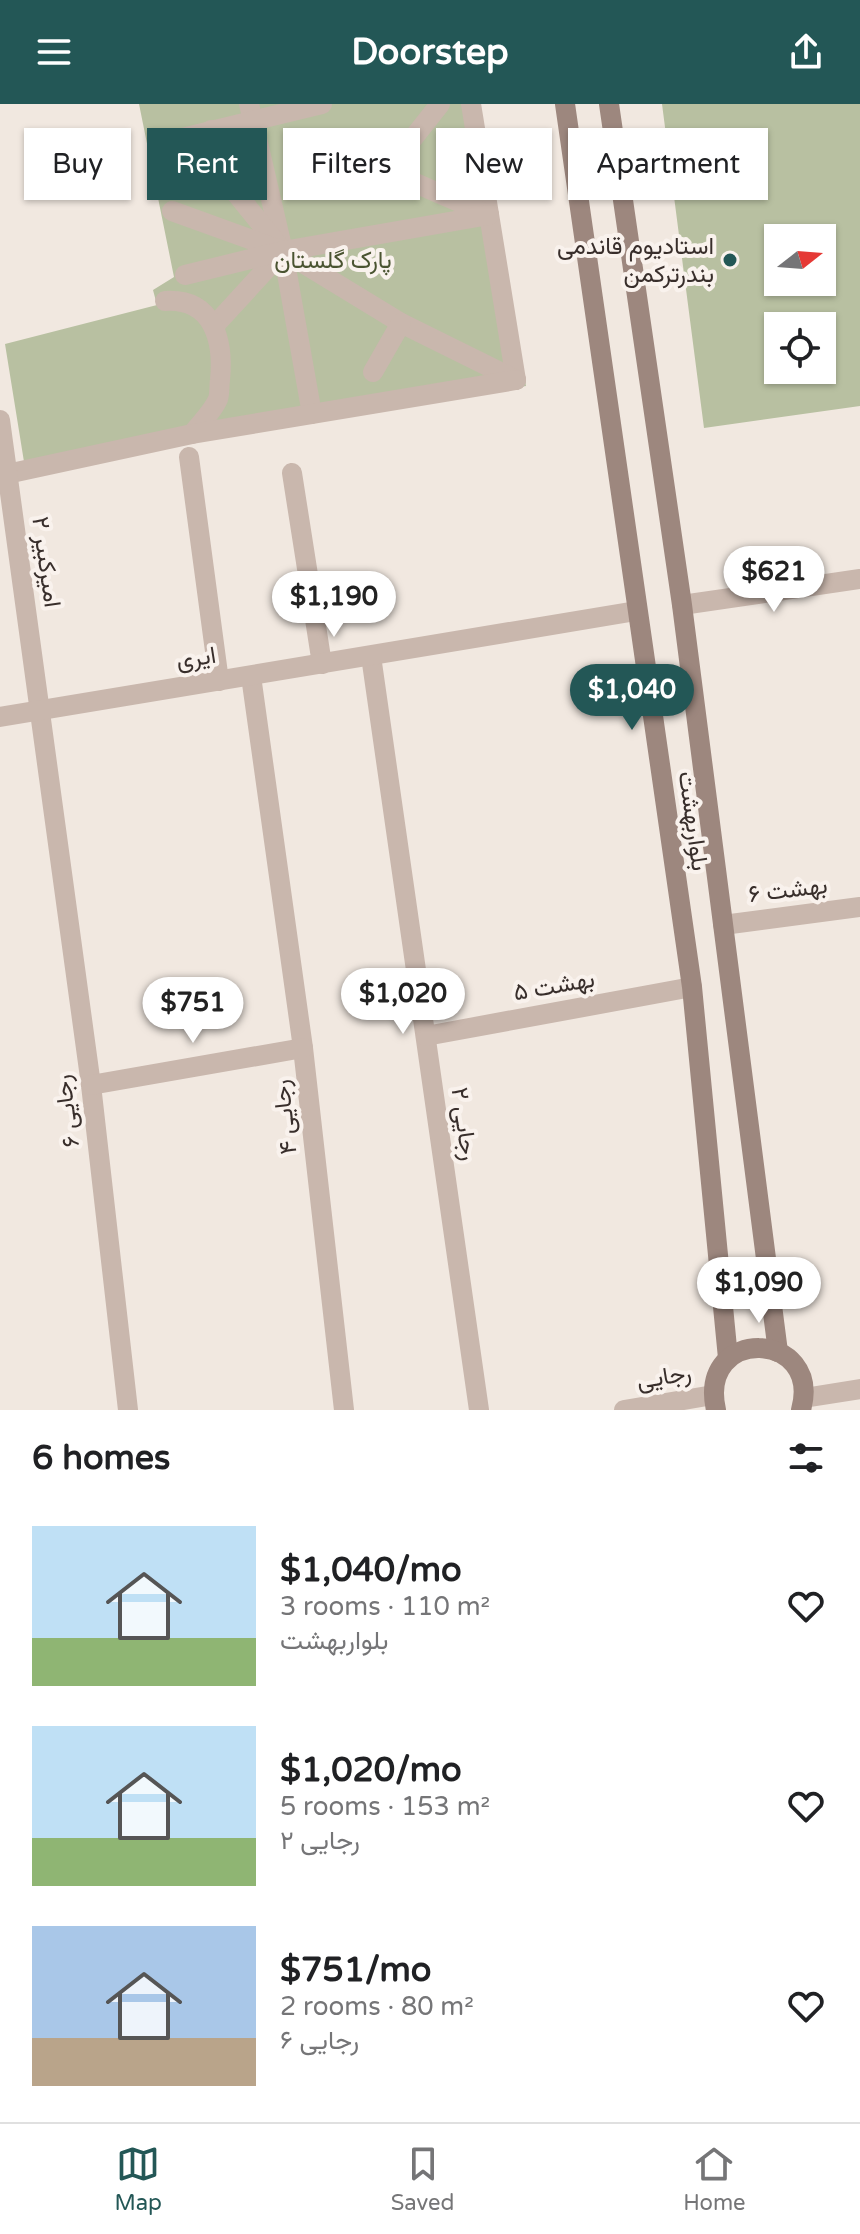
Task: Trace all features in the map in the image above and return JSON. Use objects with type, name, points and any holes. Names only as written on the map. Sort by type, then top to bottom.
[{"type":"main road","name":"بلواربهشت","points":[[565,104],[692,987],[728,1358]]},
{"type":"main road","name":"بلواربهشت","points":[[609,104],[682,605],[778,1352]]},
{"type":"main road","points":[[721,1270],[735,1285],[750,1285],[764,1274],[766,1257]]},
{"type":"main road","points":[[714,1403],[714,1380],[728,1358],[745,1349],[760,1347],[788,1357],[798,1369],[804,1383],[803,1404]]},
{"type":"street","points":[[215,128],[251,112],[322,104]]},
{"type":"street","points":[[420,129],[440,104]]},
{"type":"street","points":[[471,104],[516,380]]},
{"type":"street","points":[[251,112],[283,251],[312,414]]},
{"type":"street","points":[[420,185],[489,215]]},
{"type":"street","points":[[242,200],[283,251]]},
{"type":"street","points":[[172,211],[283,251],[401,323],[516,380]]},
{"type":"street","points":[[185,275],[283,251],[489,215]]},
{"type":"street","points":[[215,325],[283,251]]},
{"type":"street","points":[[165,301],[178,300],[201,311],[215,325],[222,360],[218,398],[192,434]]},
{"type":"street","points":[[373,372],[401,323]]},
{"type":"street","points":[[7,474],[192,434],[516,380]]},
{"type":"street","name":"امیرکبیر ۲","points":[[0,420],[40,711]]},
{"type":"street","points":[[189,457],[219,681]]},
{"type":"street","points":[[292,473],[322,664]]},
{"type":"street","points":[[682,605],[860,579]]},
{"type":"street","name":"ایری","points":[[0,717],[636,611]]},
{"type":"street","name":"رجایی ۲","points":[[371,656],[479,1410]]},
{"type":"street","name":"رجایی ۴","points":[[251,676],[303,1048],[344,1410]]},
{"type":"street","name":"رجایی ۶","points":[[40,711],[91,1085],[128,1410]]},
{"type":"street","name":"بهشت ۶","points":[[723,925],[860,907]]},
{"type":"street","name":"بهشت ۵","points":[[426,1036],[692,987]]},
{"type":"street","points":[[91,1085],[303,1048]]},
{"type":"street","points":[[803,1404],[860,1389]]},
{"type":"street","name":"رجایی","points":[[624,1410],[714,1403]]},
{"type":"green space","name":"پارک گلستان","points":[[139,104],[480,104],[484,128],[436,128],[436,200],[496,200],[526,386],[25,468],[5,344],[157,305],[153,290],[174,277],[158,200],[267,200],[267,128],[147,128],[147,144]]},
{"type":"green space","name":"استادیوم قاندمی بندرترکمن","points":[[662,104],[860,104],[860,406],[704,428],[674,200],[768,200],[768,128],[665,128]]},
{"type":"place","name":"استادیوم قاندمی بندرترکمن","points":[[730,260]]}]
